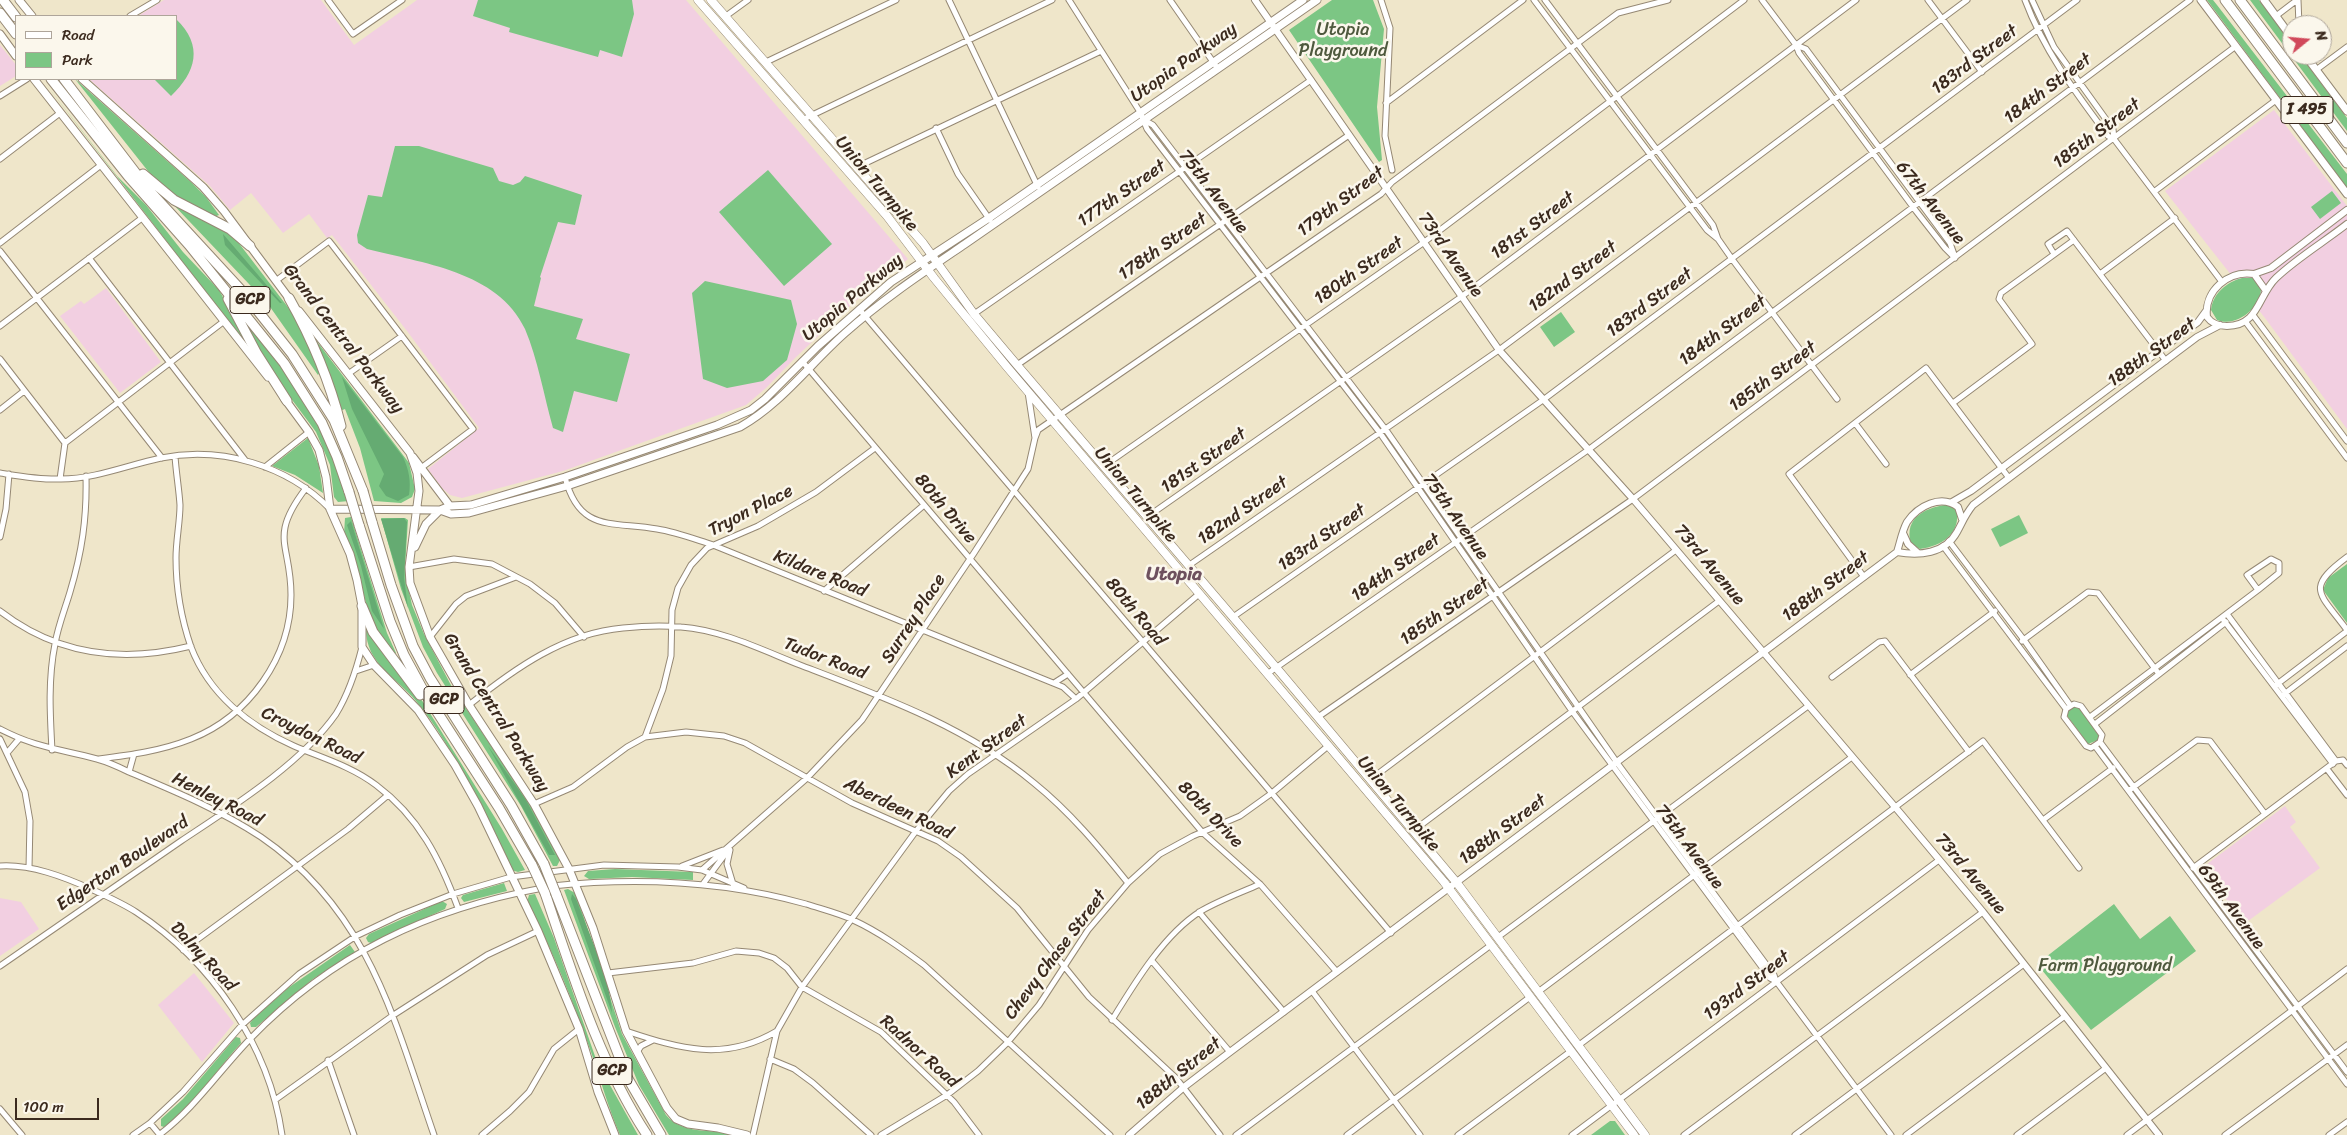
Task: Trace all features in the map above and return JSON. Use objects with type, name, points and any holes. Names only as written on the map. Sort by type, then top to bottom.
[{"type":"highway","points":[[3,0],[15,16]]},
{"type":"highway","points":[[2218,0],[2267,56]]},
{"type":"highway","name":"I 495","points":[[2225,0],[2347,163]]},
{"type":"highway","name":"I 495","points":[[2240,0],[2347,143]]},
{"type":"highway","points":[[2245,0],[2273,44]]},
{"type":"highway","points":[[0,13],[15,33]]},
{"type":"highway","name":"GCP","points":[[52,80],[128,176],[262,334],[306,395],[338,457],[387,612],[404,655],[423,690],[481,780],[532,865],[545,893],[600,1047],[635,1116],[647,1135]]},
{"type":"highway","name":"Grand Central Parkway","points":[[65,80],[148,189],[269,323],[320,396],[334,420],[363,492],[390,585],[413,646],[430,678],[506,797],[544,864],[627,1077],[661,1135]]},
{"type":"highway","points":[[130,163],[174,200],[230,229],[241,241],[250,246]]},
{"type":"highway","points":[[218,282],[257,354],[287,401]]},
{"type":"highway","points":[[289,298],[301,320],[337,408],[348,453]]},
{"type":"highway","points":[[362,606],[373,632],[382,646],[415,687],[481,780]]},
{"type":"highway","points":[[635,1116],[642,1135]]},
{"type":"main road","points":[[19,0],[31,15]]},
{"type":"main road","name":"Union Turnpike","points":[[698,0],[887,216],[921,262],[1027,392],[1449,889],[1634,1135]]},
{"type":"main road","name":"Union Turnpike","points":[[711,0],[857,167],[931,255],[974,314],[1371,779],[1498,937],[1645,1135]]},
{"type":"main road","name":"Utopia Parkway","points":[[440,510],[451,514],[469,513],[567,486],[740,427],[755,419],[778,401],[807,368],[866,315],[910,280],[1218,69],[1303,0]]},
{"type":"main road","name":"Utopia Parkway","points":[[440,510],[450,506],[471,505],[565,477],[736,418],[765,399],[802,361],[891,282],[989,218],[1213,62],[1317,0]]},
{"type":"main road","points":[[2202,0],[2347,194]]},
{"type":"main road","points":[[2264,0],[2282,24]]},
{"type":"main road","points":[[0,34],[15,55]]},
{"type":"main road","points":[[2312,65],[2347,111]]},
{"type":"main road","points":[[35,80],[310,432],[319,450],[326,477],[330,509],[350,554],[362,606],[362,647],[374,665],[404,694],[438,738],[478,806],[538,930],[579,1029],[598,1092],[615,1135]]},
{"type":"main road","name":"Grand Central Parkway","points":[[83,80],[203,187],[410,453],[417,473],[419,491],[409,567],[410,583],[430,637],[468,705],[534,804],[569,869],[608,973],[626,1031],[666,1108],[676,1119],[688,1124],[718,1128],[747,1135]]},
{"type":"main road","points":[[410,453],[450,506]]},
{"type":"main road","points":[[330,509],[440,510]]},
{"type":"main road","points":[[409,567],[417,539],[426,524],[440,510]]},
{"type":"street","points":[[132,15],[157,0]]},
{"type":"street","points":[[328,0],[353,34],[402,0]]},
{"type":"street","points":[[726,16],[748,0]]},
{"type":"street","points":[[766,62],[896,0]]},
{"type":"street","points":[[949,0],[1041,191]]},
{"type":"street","points":[[802,120],[1052,0]]},
{"type":"street","name":"75th Avenue","points":[[1069,0],[1140,112],[1147,129],[1220,224],[1347,379],[1386,430],[1578,706],[1615,765]]},
{"type":"street","points":[[1170,0],[1218,69]]},
{"type":"street","name":"73rd Avenue","points":[[1255,0],[1499,350],[1633,499],[1983,912],[2159,1135]]},
{"type":"street","points":[[1381,0],[1390,28],[1385,136],[1392,170]]},
{"type":"street","points":[[1386,103],[1523,0]]},
{"type":"street","points":[[1534,0],[1707,230],[1718,239]]},
{"type":"street","points":[[1545,0],[1713,225],[1718,239],[1732,259],[1837,399]]},
{"type":"street","name":"179th Street","points":[[1035,438],[1038,430],[1381,194],[1392,182],[1618,13],[1668,0]]},
{"type":"street","name":"180th Street","points":[[1104,466],[1423,243],[1744,0]]},
{"type":"street","name":"67th Avenue","points":[[1762,0],[1913,208],[1944,248],[1955,258]]},
{"type":"street","name":"181st Street","points":[[1147,517],[1461,298],[1856,0]]},
{"type":"street","points":[[1928,0],[1982,72]]},
{"type":"street","name":"182nd Street","points":[[1188,566],[1499,350],[1967,0]]},
{"type":"street","points":[[2025,0],[2040,28],[2076,85],[2113,129],[2114,139],[2222,282]]},
{"type":"street","points":[[2032,0],[2040,28]]},
{"type":"street","name":"183rd Street","points":[[1233,618],[1544,400],[2077,0]]},
{"type":"street","name":"184th Street","points":[[1266,674],[1588,450],[2190,0]]},
{"type":"street","points":[[2276,16],[2297,0]]},
{"type":"street","points":[[2297,0],[2298,15]]},
{"type":"street","name":"67th Avenue","points":[[1796,45],[1806,49],[1880,148],[1950,243],[1955,258]]},
{"type":"street","name":"185th Street","points":[[1318,717],[1633,499],[2236,46]]},
{"type":"street","points":[[2316,70],[2347,47]]},
{"type":"street","points":[[857,167],[1101,51]]},
{"type":"street","points":[[1591,75],[1598,70]]},
{"type":"street","points":[[0,96],[25,80]]},
{"type":"street","name":"177th Street","points":[[974,314],[1311,80]]},
{"type":"street","points":[[2155,191],[2276,100]]},
{"type":"street","points":[[0,159],[60,112]]},
{"type":"street","name":"75th Avenue","points":[[1144,120],[1153,125],[1263,275]]},
{"type":"street","points":[[1631,128],[1637,122]]},
{"type":"street","points":[[936,128],[958,174],[993,224]]},
{"type":"street","name":"178th Street","points":[[1017,365],[1349,135]]},
{"type":"street","points":[[0,243],[101,165]]},
{"type":"street","points":[[1670,180],[1676,176]]},
{"type":"street","points":[[2347,210],[2271,268],[2254,274],[2240,274],[2222,282],[2211,292],[2206,311],[2209,320],[2220,325],[2238,324],[2245,321],[2253,315],[2266,291],[2277,277],[2347,224]]},
{"type":"street","points":[[0,326],[142,218]]},
{"type":"street","points":[[2100,274],[2175,218]]},
{"type":"street","points":[[2054,254],[2048,244],[2067,231],[2166,361]]},
{"type":"street","points":[[1952,403],[2032,344],[1999,299],[2001,293],[2074,240]]},
{"type":"street","points":[[277,280],[329,241],[402,336],[473,429],[421,468]]},
{"type":"street","points":[[0,250],[162,458]]},
{"type":"street","points":[[89,258],[245,460]]},
{"type":"street","points":[[2254,274],[2266,291]]},
{"type":"street","name":"80th Road","points":[[859,309],[1391,933]]},
{"type":"street","name":"188th Street","points":[[1129,1135],[1184,1087],[1230,1052],[1457,884],[1897,552],[1908,522],[1919,510],[1937,502],[1952,502],[1971,491],[2198,322],[2206,311]]},
{"type":"street","points":[[2253,315],[2347,441]]},
{"type":"street","points":[[2245,321],[2347,458]]},
{"type":"street","points":[[60,479],[65,443],[223,322]]},
{"type":"street","name":"188th Street","points":[[1897,552],[1918,553],[1934,551],[1950,542],[1957,532],[1962,519],[1973,505],[2206,331],[2220,325]]},
{"type":"street","name":"75th Avenue","points":[[1304,328],[1418,488],[1572,711],[1656,820],[1770,978],[1776,981]]},
{"type":"street","points":[[348,374],[402,336]]},
{"type":"street","points":[[0,359],[65,443]]},
{"type":"street","name":"80th Drive","points":[[802,361],[1203,833],[1260,884],[1337,972]]},
{"type":"street","points":[[1864,577],[1789,474],[1926,368],[2009,478]]},
{"type":"street","points":[[0,410],[24,391]]},
{"type":"street","name":"Surrey Place","points":[[702,870],[731,847],[842,744],[880,696],[1028,469],[1035,438],[1027,392]]},
{"type":"street","points":[[1855,423],[1886,464]]},
{"type":"street","points":[[265,467],[310,432]]},
{"type":"street","name":"Tryon Place","points":[[644,738],[664,689],[671,656],[672,610],[678,588],[691,565],[704,550],[758,526],[816,492],[875,448]]},
{"type":"street","name":"Croydon Road","points":[[175,456],[180,506],[176,555],[178,592],[191,646],[210,681],[235,712],[268,734],[336,762],[362,776],[388,796],[416,823],[437,855],[458,908]]},
{"type":"street","points":[[0,473],[60,479],[86,476],[162,458],[209,456],[245,460],[265,467],[306,488],[330,509]]},
{"type":"street","points":[[0,537],[6,509],[9,474]]},
{"type":"street","points":[[52,750],[50,709],[55,642],[82,548],[87,510],[86,476]]},
{"type":"street","name":"Kildare Road","points":[[565,477],[573,499],[586,515],[598,522],[658,529],[713,545],[1054,683],[1071,692],[1076,699]]},
{"type":"street","points":[[98,759],[163,749],[192,739],[235,712],[264,680],[275,662],[285,636],[291,594],[288,564],[283,548],[283,532],[291,508],[306,488]]},
{"type":"street","points":[[1952,502],[1958,507],[1962,519]]},
{"type":"street","points":[[824,591],[924,505]]},
{"type":"street","points":[[1903,533],[1908,544],[1918,553]]},
{"type":"street","name":"69th Avenue","points":[[1950,542],[2024,640],[2068,707]]},
{"type":"street","name":"69th Avenue","points":[[1943,546],[1993,613],[2068,707]]},
{"type":"street","points":[[1371,779],[1676,550]]},
{"type":"street","points":[[2276,685],[2347,630],[2322,596],[2320,587],[2322,579],[2328,572],[2347,557]]},
{"type":"street","points":[[409,567],[461,558],[492,564],[530,584],[555,603],[584,637]]},
{"type":"street","points":[[2090,717],[2224,616],[2258,590],[2279,573],[2281,566],[2277,560],[2269,560],[2247,576],[2258,590]]},
{"type":"street","points":[[430,637],[456,604],[466,596],[516,576]]},
{"type":"street","points":[[2018,644],[2088,592],[2094,592],[2098,594],[2159,674]]},
{"type":"street","name":"Kent Street","points":[[776,1031],[802,987],[851,919],[916,831],[950,790],[1076,699],[1199,594]]},
{"type":"street","points":[[1413,831],[1719,601]]},
{"type":"street","points":[[1910,675],[2000,608]]},
{"type":"street","points":[[0,611],[10,619],[55,642],[80,650],[120,656],[170,652],[191,646]]},
{"type":"street","points":[[2224,616],[2226,623],[2276,685]]},
{"type":"street","points":[[2224,616],[2335,762]]},
{"type":"street","points":[[2095,724],[2226,623]]},
{"type":"street","name":"Tudor Road","points":[[468,705],[498,682],[549,649],[584,637],[622,628],[672,626],[721,635],[880,696],[940,724],[996,755],[1033,782],[1068,813],[1128,883]]},
{"type":"street","points":[[1832,676],[1879,642],[1885,641],[1969,752]]},
{"type":"street","points":[[2283,695],[2347,646]]},
{"type":"street","name":"Edgerton Boulevard","points":[[0,966],[222,814],[264,783],[303,750],[335,714],[350,688],[362,647]]},
{"type":"street","points":[[356,671],[374,665]]},
{"type":"street","points":[[1054,683],[1068,674]]},
{"type":"street","name":"69th Avenue","points":[[2077,704],[2090,717],[2102,735],[2097,744],[2088,748],[2066,720],[2064,712],[2068,707],[2077,704]]},
{"type":"street","points":[[1498,937],[1808,706]]},
{"type":"street","name":"Henley Road","points":[[0,730],[19,740],[52,750],[98,759],[222,814],[262,838],[297,866],[332,903],[364,949],[381,984],[434,1135]]},
{"type":"street","name":"Aberdeen Road","points":[[534,804],[573,787],[607,764],[627,746],[644,738],[686,732],[724,736],[764,753],[852,803],[938,841],[961,856],[990,881],[1043,937],[1089,997],[1184,1087],[1220,1135]]},
{"type":"street","points":[[0,739],[25,792],[30,821],[29,868]]},
{"type":"street","points":[[2128,791],[2197,740],[2204,739],[2210,741],[2265,814]]},
{"type":"street","points":[[7,753],[19,740]]},
{"type":"street","points":[[1579,1045],[1983,742],[2080,868]]},
{"type":"street","name":"69th Avenue","points":[[2097,744],[2117,764],[2347,1072]]},
{"type":"street","name":"69th Avenue","points":[[2097,744],[2128,791],[2347,1084]]},
{"type":"street","name":"Chevy Chase Street","points":[[881,1135],[946,1095],[978,1071],[1007,1043],[1039,1005],[1088,930],[1128,883],[1160,854],[1240,816],[1272,793],[1328,746]]},
{"type":"street","points":[[129,772],[134,754]]},
{"type":"street","points":[[1538,992],[1852,757]]},
{"type":"street","points":[[2188,872],[2335,762],[2343,760],[2347,765]]},
{"type":"street","points":[[2043,820],[2117,764]]},
{"type":"street","points":[[2326,769],[2347,795]]},
{"type":"street","points":[[183,950],[348,829],[388,796]]},
{"type":"street","points":[[678,867],[692,864],[731,847]]},
{"type":"street","points":[[731,847],[727,864],[733,884]]},
{"type":"street","name":"Surrey Place","points":[[703,884],[731,847]]},
{"type":"street","name":"193rd Street","points":[[1572,1135],[1939,860]]},
{"type":"street","points":[[133,1135],[150,1123],[183,1092],[242,1025],[299,974],[356,936],[400,915],[453,894],[511,877],[604,865],[678,867],[702,870],[756,892]]},
{"type":"street","name":"Dalny Road","points":[[0,866],[29,868],[73,881],[135,911],[183,950],[214,983],[250,1039],[275,1100],[282,1135]]},
{"type":"street","points":[[702,870],[703,884]]},
{"type":"street","name":"75th Avenue","points":[[1696,874],[1739,925],[1774,975],[1776,981],[1892,1135]]},
{"type":"street","points":[[150,1123],[159,1135],[196,1102],[250,1039],[301,993],[364,949],[426,919],[458,908],[519,892],[576,884],[644,882],[703,884],[756,892],[795,901],[851,919],[896,944],[924,965],[1007,1043],[1110,1135]]},
{"type":"street","points":[[1112,1020],[1134,984],[1152,960],[1172,937],[1199,912],[1260,884]]},
{"type":"street","points":[[1199,912],[1284,1012]]},
{"type":"street","points":[[1684,1135],[1983,912]]},
{"type":"street","points":[[275,1100],[328,1060],[392,1016],[488,955],[538,930]]},
{"type":"street","points":[[1236,1135],[1490,945]]},
{"type":"street","name":"Radnor Road","points":[[608,973],[685,964],[736,951],[746,951],[774,958],[787,968],[802,987],[881,1032],[946,1095],[979,1135]]},
{"type":"street","points":[[1152,960],[1230,1052]]},
{"type":"street","points":[[1795,1135],[2024,964]]},
{"type":"street","points":[[2127,1135],[2347,969]]},
{"type":"street","points":[[1312,991],[1420,1135]]},
{"type":"street","points":[[1347,1135],[1530,997]]},
{"type":"street","points":[[1906,1135],[2065,1016]]},
{"type":"street","points":[[482,1135],[529,1092],[554,1049],[579,1029]]},
{"type":"street","points":[[626,1031],[653,1040],[708,1051],[722,1051],[759,1041],[776,1031]]},
{"type":"street","points":[[752,1135],[776,1031]]},
{"type":"street","points":[[637,1052],[641,1046],[653,1040]]},
{"type":"street","points":[[2225,1135],[2347,1045]]},
{"type":"street","points":[[1458,1135],[1571,1051]]},
{"type":"street","points":[[770,1059],[794,1069],[813,1083],[871,1135]]},
{"type":"street","points":[[328,1060],[354,1135]]},
{"type":"street","points":[[2017,1135],[2106,1068]]},
{"type":"street","points":[[0,1109],[22,1135]]},
{"type":"street","points":[[2330,1135],[2347,1122]]},
{"type":"shaded area","points":[[164,0],[321,0],[354,45],[417,0],[686,0],[908,259],[853,303],[746,405],[563,471],[462,498],[450,495],[442,488],[428,469],[479,428],[332,235],[327,238],[309,214],[283,233],[251,193],[230,210],[210,186],[90,80],[178,80],[178,15],[140,15]]},
{"type":"shaded area","points":[[0,45],[15,64],[15,77],[0,86]]},
{"type":"shaded area","points":[[2274,110],[2347,206],[2347,429],[2265,318],[2165,191]]},
{"type":"shaded area","points":[[106,288],[161,362],[120,393],[60,316],[81,301],[84,304]]},
{"type":"shaded area","points":[[2285,806],[2296,822],[2290,827],[2320,868],[2244,924],[2203,867]]},
{"type":"shaded area","points":[[0,898],[21,902],[39,929],[0,956]]},
{"type":"shaded area","points":[[194,973],[234,1023],[202,1062],[158,1005]]},
{"type":"green space","points":[[478,0],[632,0],[634,14],[622,57],[600,50],[598,57],[509,32],[510,28],[473,16]]},
{"type":"green space","name":"Utopia Playground","points":[[1332,0],[1373,0],[1384,29],[1377,107],[1382,160],[1379,162],[1289,30]]},
{"type":"green space","points":[[2207,0],[2213,0],[2347,174],[2347,188]]},
{"type":"green space","points":[[2250,0],[2259,0],[2282,31],[2282,43]]},
{"type":"green space","points":[[178,21],[191,39],[193,59],[186,78],[171,96],[155,80],[178,80]]},
{"type":"green space","points":[[2298,65],[2307,65],[2347,118],[2347,131]]},
{"type":"green space","points":[[43,80],[117,176],[146,205],[183,252],[219,290],[260,363]]},
{"type":"green space","points":[[76,80],[192,183],[206,197],[219,215],[214,217],[181,201],[159,185]]},
{"type":"green space","points":[[395,146],[419,146],[493,168],[499,181],[513,185],[520,182],[525,176],[582,195],[575,225],[558,222],[540,277],[534,306],[583,319],[576,339],[630,354],[617,402],[574,391],[563,432],[553,428],[530,341],[513,309],[497,294],[477,282],[456,273],[434,265],[367,249],[358,243],[357,235],[368,195],[382,197]]},
{"type":"green space","points":[[768,170],[832,244],[784,286],[719,212]]},
{"type":"green space","points":[[2332,191],[2341,203],[2320,219],[2311,207]]},
{"type":"green space","points":[[169,200],[228,231],[238,242],[297,319],[320,372],[318,375],[268,304]]},
{"type":"green space","points":[[223,234],[282,303],[225,245]]},
{"type":"green space","points":[[2242,278],[2255,278],[2261,286],[2258,301],[2247,314],[2240,318],[2224,322],[2217,320],[2211,310],[2215,298],[2226,285]]},
{"type":"green space","points":[[705,281],[791,300],[797,324],[787,360],[763,381],[727,388],[703,379],[692,293]]},
{"type":"green space","points":[[1561,312],[1575,332],[1554,347],[1540,327]]},
{"type":"green space","points":[[247,322],[283,366],[315,416],[335,456],[349,501],[338,502],[334,497],[330,465],[316,432],[272,373],[245,323]]},
{"type":"green space","points":[[309,331],[409,463],[415,489],[412,497],[401,503],[374,501],[360,448],[345,409],[340,411]]},
{"type":"green space","points":[[342,377],[403,457],[409,476],[409,495],[398,501],[386,496],[379,486],[384,474],[352,409]]},
{"type":"green space","points":[[308,438],[319,466],[323,493],[295,475],[272,466]]},
{"type":"green space","points":[[1950,504],[1957,511],[1957,519],[1956,526],[1948,538],[1935,545],[1920,549],[1911,544],[1909,534],[1914,520],[1926,511]]},
{"type":"green space","points":[[2019,515],[2028,533],[2000,547],[1991,529]]},
{"type":"green space","points":[[351,517],[387,633],[396,653],[393,656],[380,639],[368,611],[357,568],[344,534],[345,518]]},
{"type":"green space","points":[[381,518],[405,518],[408,520],[405,567],[407,582],[412,605],[424,634],[453,689],[527,799],[560,860],[557,866],[553,866],[521,806],[437,673],[423,647],[401,589]]},
{"type":"green space","points":[[404,518],[407,522],[404,578],[408,608],[381,519]]},
{"type":"green space","points":[[351,521],[384,629],[372,611],[361,566],[347,525]]},
{"type":"green space","points":[[2347,564],[2347,623],[2323,590],[2328,578]]},
{"type":"green space","points":[[366,629],[370,631],[423,702],[502,829],[525,870],[518,872],[511,870],[468,783],[444,741],[416,701],[377,661],[367,641]]},
{"type":"green space","points":[[2074,707],[2080,708],[2099,733],[2098,740],[2088,744],[2068,717],[2068,711]]},
{"type":"green space","points":[[488,746],[526,800],[555,855],[549,855]]},
{"type":"green space","points":[[615,869],[693,872],[693,880],[632,877],[589,879],[584,876],[588,871]]},
{"type":"green space","points":[[504,883],[507,891],[464,902],[461,898],[463,895]]},
{"type":"green space","points":[[568,889],[575,893],[581,909],[622,1034],[666,1115],[680,1126],[733,1135],[669,1135],[639,1085],[615,1027],[564,890]]},
{"type":"green space","points":[[535,894],[554,938],[597,1062],[638,1135],[620,1135],[569,995],[545,938],[527,902],[529,895]]},
{"type":"green space","points":[[572,894],[576,899],[603,971],[611,1000],[612,1013],[571,899]]},
{"type":"green space","points":[[442,901],[447,904],[445,909],[371,943],[368,942],[366,938],[369,934]]},
{"type":"green space","name":"Farm Playground","points":[[2114,904],[2140,939],[2170,916],[2196,951],[2091,1030],[2037,964]]},
{"type":"green space","points":[[350,945],[355,952],[313,979],[256,1027],[251,1027],[250,1023],[254,1018],[288,988]]},
{"type":"green space","points":[[236,1037],[240,1038],[241,1043],[205,1087],[175,1118],[164,1127],[161,1126],[161,1119],[183,1099]]},
{"type":"green space","points":[[1610,1121],[1615,1121],[1625,1135],[1591,1135]]},
{"type":"district","name":"Utopia","points":[[1174,575]]}]
